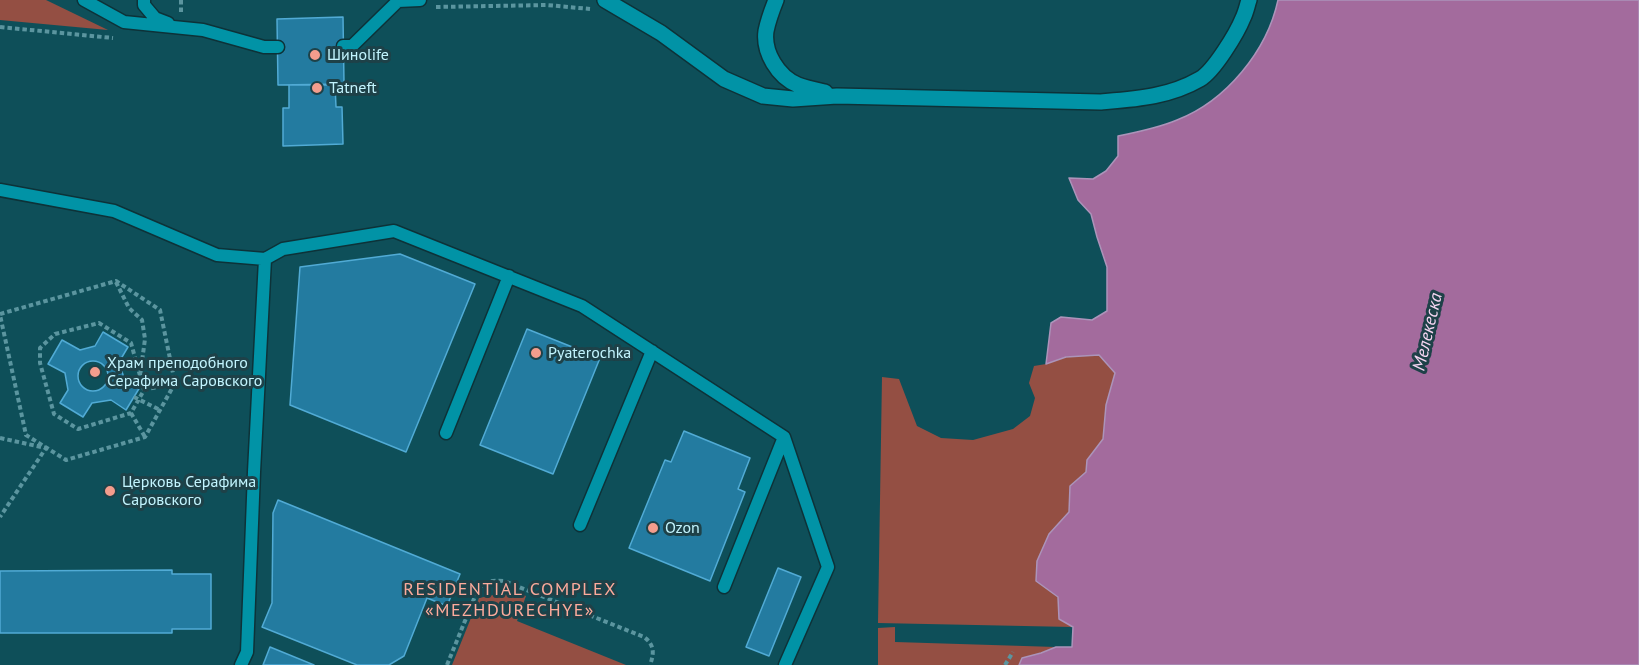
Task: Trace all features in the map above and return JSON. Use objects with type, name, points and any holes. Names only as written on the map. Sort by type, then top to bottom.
[{"type":"street","points":[[605,0],[661,33],[724,79],[763,96],[793,99],[837,96],[1101,102],[1144,99],[1176,90],[1203,78],[1225,51],[1244,18],[1249,0]]},
{"type":"street","points":[[776,0],[766,33],[773,63],[783,75],[796,84],[837,96]]},
{"type":"lane","points":[[84,0],[124,22],[203,30],[264,47],[278,47]]},
{"type":"lane","points":[[144,0],[144,5],[155,18],[180,28]]},
{"type":"lane","points":[[344,46],[352,46],[398,1],[420,0]]},
{"type":"lane","points":[[0,190],[121,214],[217,255],[265,259],[283,249],[394,231],[582,306],[784,437],[828,567],[785,665]]},
{"type":"lane","points":[[241,665],[247,652],[265,259]]},
{"type":"lane","points":[[447,433],[509,276]]},
{"type":"lane","points":[[580,525],[652,351]]},
{"type":"lane","points":[[724,587],[784,437]]},
{"type":"path","points":[[412,0],[418,8],[547,5]]},
{"type":"path","points":[[0,27],[119,38]]},
{"type":"path","points":[[116,281],[129,308],[142,320],[145,339],[140,377]]},
{"type":"path","points":[[116,281],[160,310],[175,383],[145,437],[66,460],[26,435],[0,314],[116,281]]},
{"type":"path","points":[[130,413],[78,429],[54,414],[40,363],[40,348],[55,334],[99,323],[131,343],[144,390]]},
{"type":"path","points":[[130,413],[136,398],[144,390],[175,383]]},
{"type":"path","points":[[136,398],[160,410]]},
{"type":"path","points":[[130,413],[145,437]]},
{"type":"path","points":[[0,438],[46,448]]},
{"type":"path","points":[[0,517],[46,448]]},
{"type":"path","points":[[447,665],[478,589],[495,580],[504,581],[644,637],[653,648],[650,665]]},
{"type":"path","points":[[1005,665],[1013,652]]},
{"type":"shaded area","points":[[0,0],[46,0],[108,30],[0,20]]},
{"type":"shaded area","points":[[1099,355],[1115,373],[1106,405],[1103,439],[1087,460],[1086,472],[1070,486],[1069,512],[1049,534],[1036,581],[1059,597],[1059,619],[1073,627],[878,623],[882,377],[899,379],[917,426],[941,438],[973,440],[1013,429],[1030,416],[1035,398],[1029,383],[1034,366],[1066,357]]},
{"type":"shaded area","points":[[513,591],[526,596],[517,621],[626,665],[452,665],[479,598]]},
{"type":"shaded area","points":[[895,627],[895,642],[1056,647],[1022,658],[1019,665],[878,665],[878,628]]},
{"type":"water","name":"Мелекеска","points":[[1278,0],[1639,0],[1639,665],[1019,665],[1022,658],[1056,647],[1072,647],[1073,627],[1059,619],[1058,597],[1036,581],[1037,561],[1049,534],[1069,512],[1070,486],[1086,472],[1087,460],[1103,439],[1106,405],[1115,373],[1099,355],[1066,357],[1046,364],[1051,323],[1061,317],[1092,320],[1107,311],[1107,267],[1091,214],[1078,200],[1069,178],[1093,179],[1106,171],[1118,156],[1118,136],[1155,128],[1177,120],[1212,100],[1228,87],[1242,72],[1264,38],[1273,19]]},
{"type":"building","points":[[343,17],[344,84],[278,85],[277,19]]},
{"type":"building","points":[[289,85],[335,85],[336,107],[342,107],[343,144],[283,146],[283,108],[289,108]]},
{"type":"building","points":[[400,254],[475,284],[406,452],[290,405],[300,267]]},
{"type":"building","points":[[527,329],[600,358],[553,474],[480,445]]},
{"type":"building","points":[[103,332],[128,347],[119,362],[124,378],[140,387],[126,410],[111,400],[92,403],[83,417],[60,403],[68,390],[65,373],[48,364],[62,340],[80,350],[95,346]]},
{"type":"building","points":[[93,361],[104,365],[108,376],[104,387],[93,391],[82,387],[78,376],[82,365]]},
{"type":"building","points":[[684,431],[750,458],[738,489],[745,492],[710,581],[629,548],[665,460],[671,462]]},
{"type":"building","points":[[278,500],[460,574],[447,606],[427,598],[404,656],[389,665],[357,665],[262,627],[272,603],[273,513]]},
{"type":"building","points":[[778,568],[801,577],[769,656],[746,647]]},
{"type":"building","points":[[172,570],[172,574],[211,574],[211,629],[172,629],[172,633],[0,633],[0,571]]},
{"type":"building","points":[[270,647],[314,665],[263,665]]},
{"type":"place","name":"Шиноlife","points":[[315,55]]},
{"type":"place","name":"Tatneft","points":[[317,88]]},
{"type":"place","name":"Pyaterochka","points":[[536,353]]},
{"type":"place","name":"Храм преподобного Серафима Саровского","points":[[95,372]]},
{"type":"place","name":"Церковь Серафима Саровского","points":[[110,491]]},
{"type":"place","name":"Ozon","points":[[653,528]]},
{"type":"district","name":"RESIDENTIAL COMPLEX «MEZHDURECHYE»","points":[[510,600]]}]
